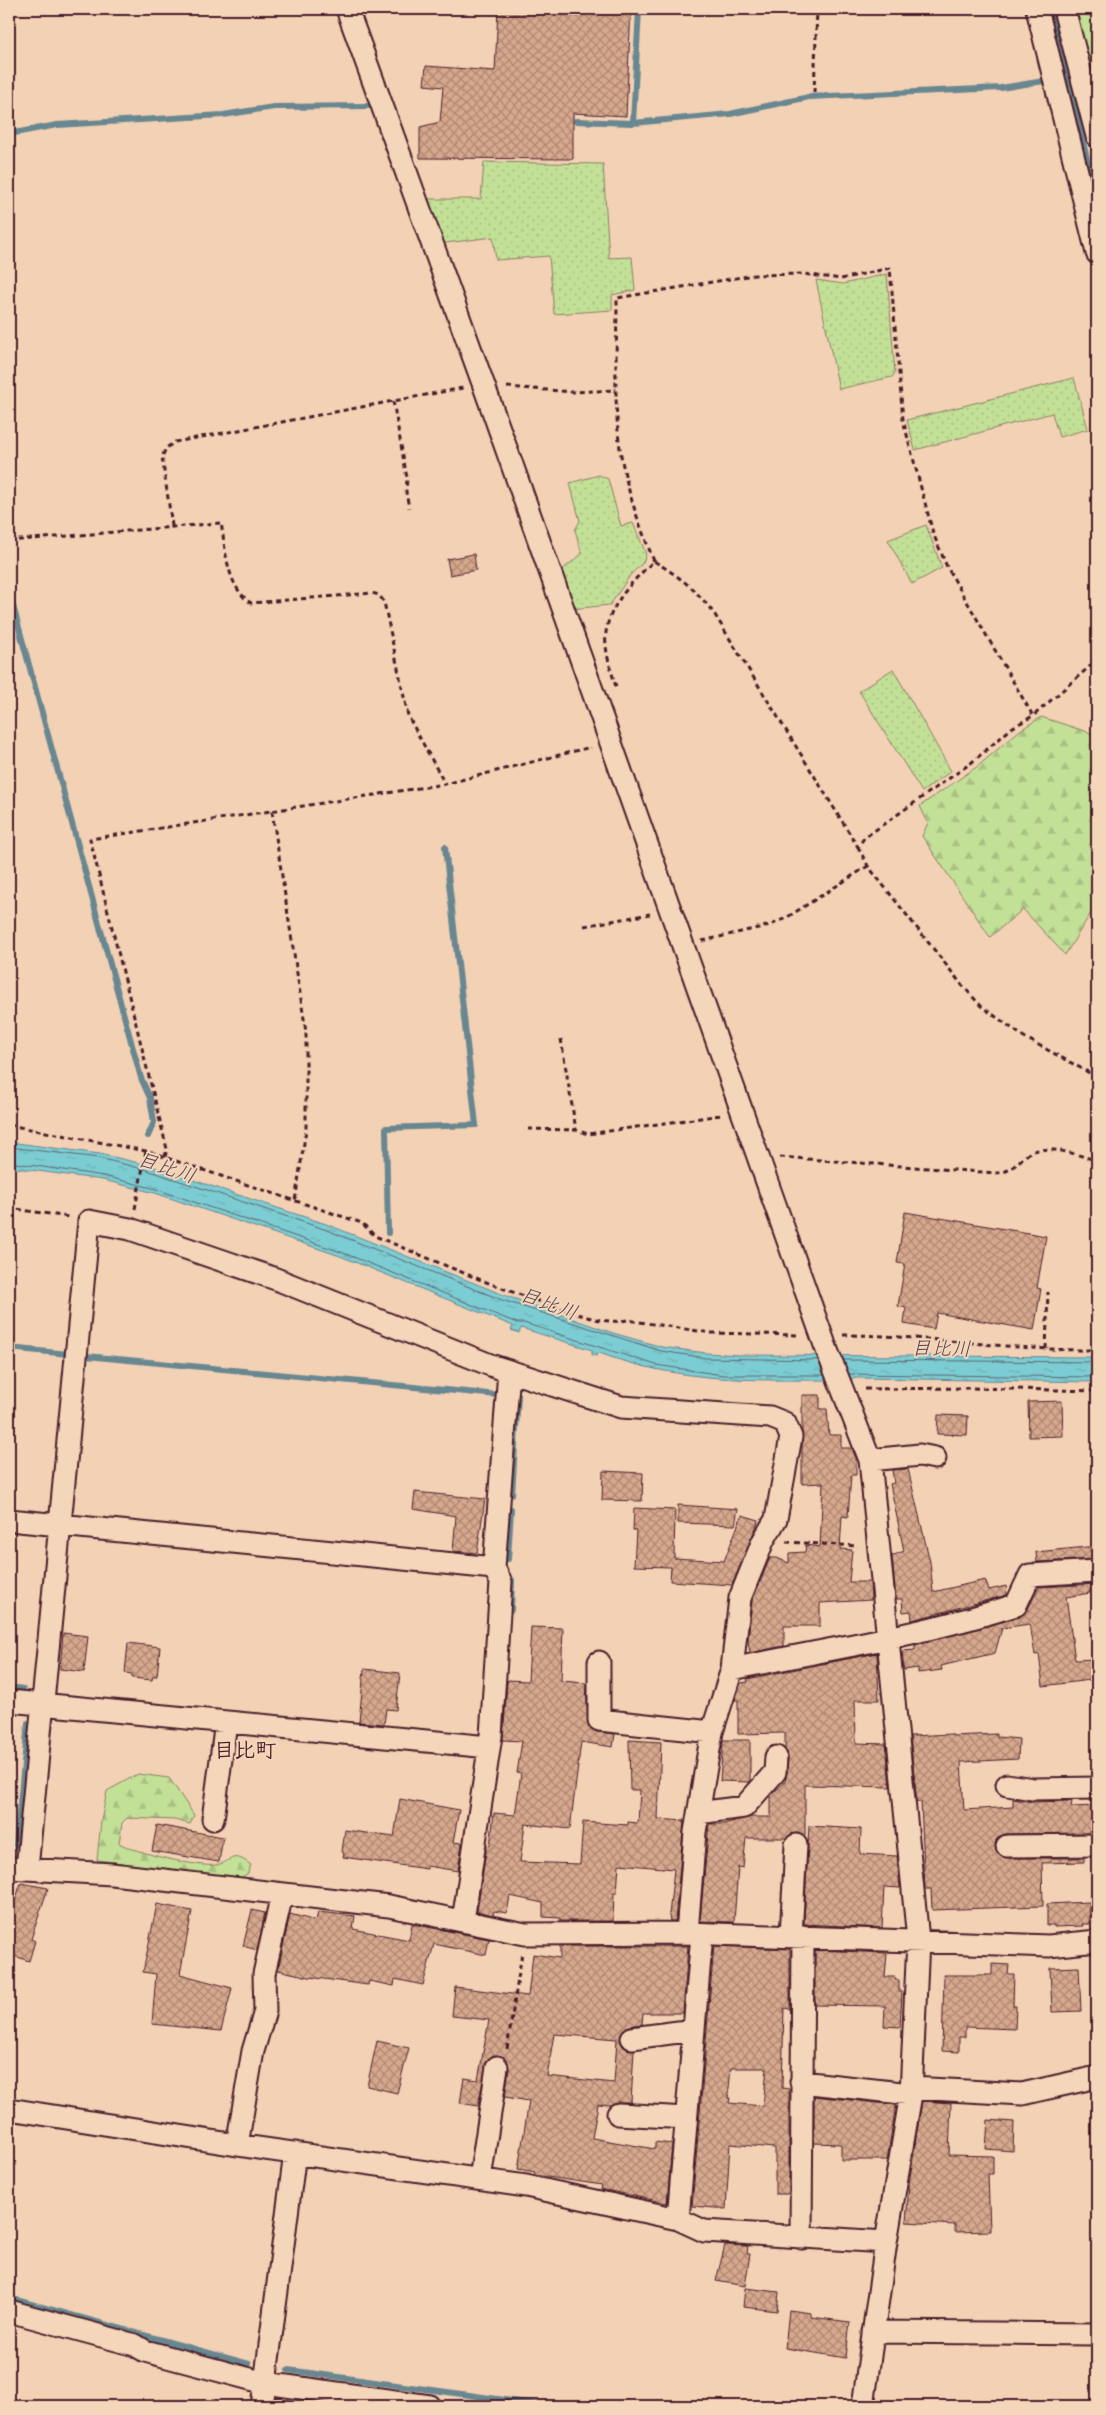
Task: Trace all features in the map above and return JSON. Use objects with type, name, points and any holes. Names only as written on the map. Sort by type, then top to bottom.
[{"type":"street","points":[[347,9],[484,385],[609,742],[823,1340],[870,1460],[918,1940],[911,2091],[886,2242],[863,2406]]},
{"type":"street","points":[[1037,9],[1097,253]]},
{"type":"street","points":[[1064,9],[1097,136]]},
{"type":"street","points":[[678,2219],[694,2030],[694,1933],[698,1813],[712,1732],[732,1669],[740,1598],[763,1541],[776,1520],[791,1437],[785,1423],[770,1417],[621,1407],[509,1371],[276,1279],[130,1229],[89,1221],[43,1704],[14,1870],[112,1874],[390,1906],[525,1934],[694,1933],[1049,1946],[1097,1941]]},
{"type":"street","points":[[463,1921],[489,1747],[501,1582],[494,1568],[509,1371]]},
{"type":"street","points":[[870,1460],[920,1455],[935,1458]]},
{"type":"street","points":[[9,1520],[494,1568]]},
{"type":"street","points":[[732,1669],[888,1639],[974,1618],[1016,1605],[1030,1575],[1097,1571]]},
{"type":"street","points":[[599,1662],[599,1720],[712,1732]]},
{"type":"street","points":[[9,1701],[489,1747]]},
{"type":"street","points":[[213,1819],[226,1722]]},
{"type":"street","points":[[698,1813],[744,1807],[775,1772],[776,1757]]},
{"type":"street","points":[[1007,1785],[1033,1789],[1097,1788]]},
{"type":"street","points":[[1007,1846],[1097,1844]]},
{"type":"street","points":[[796,1845],[801,2082],[801,2238]]},
{"type":"street","points":[[237,2145],[253,2051],[265,2011],[264,1974],[282,1894]]},
{"type":"street","points":[[632,2038],[694,2030]]},
{"type":"street","points":[[480,2179],[497,2068]]},
{"type":"street","points":[[801,2082],[911,2091],[1022,2094],[1097,2077]]},
{"type":"street","points":[[9,2109],[237,2145],[526,2186],[678,2219],[704,2231],[886,2242]]},
{"type":"street","points":[[618,2114],[686,2118]]},
{"type":"street","points":[[262,2406],[295,2153]]},
{"type":"street","points":[[9,2311],[135,2344],[144,2351],[265,2383],[430,2406]]},
{"type":"street","points":[[874,2332],[1097,2334]]},
{"type":"path","points":[[814,93],[818,9]]},
{"type":"path","points":[[1033,716],[947,567],[933,533],[903,420],[890,268],[841,279],[803,274],[754,275],[617,298],[616,390],[618,434],[623,466],[634,510],[654,561],[684,580],[702,597],[715,615],[868,866],[962,985],[981,1006],[1024,1037],[1097,1077]]},
{"type":"path","points":[[172,526],[162,457],[166,448],[176,442],[484,385],[574,392],[616,390]]},
{"type":"path","points":[[393,401],[407,478],[406,492],[409,508]]},
{"type":"path","points":[[9,540],[221,523],[232,581],[244,599],[250,603],[372,593],[378,595],[384,602],[408,716],[445,784]]},
{"type":"path","points":[[617,693],[606,645],[606,628],[611,611],[641,573],[654,561]]},
{"type":"path","points":[[858,847],[864,838],[970,763],[1013,727],[1033,716],[1097,660]]},
{"type":"path","points":[[165,1157],[167,1149],[90,839],[445,784],[609,742]]},
{"type":"path","points":[[272,811],[306,1032],[306,1130],[295,1200]]},
{"type":"path","points":[[682,946],[771,925],[786,918],[868,866]]},
{"type":"path","points":[[584,926],[669,910]]},
{"type":"path","points":[[561,1039],[576,1130]]},
{"type":"path","points":[[528,1129],[576,1130],[588,1134],[742,1112]]},
{"type":"path","points":[[9,1125],[146,1151],[295,1200],[362,1223],[374,1236],[506,1290],[588,1317],[614,1322],[626,1320],[711,1333],[823,1340],[888,1335],[1046,1349],[1097,1350]]},
{"type":"path","points":[[757,1155],[995,1173],[1010,1170],[1029,1153],[1041,1150],[1080,1155],[1097,1160]]},
{"type":"path","points":[[139,1194],[146,1151]]},
{"type":"path","points":[[9,1208],[89,1221]]},
{"type":"path","points":[[1046,1349],[1048,1292]]},
{"type":"path","points":[[841,1388],[971,1388],[1097,1391]]},
{"type":"path","points":[[763,1541],[879,1547]]},
{"type":"path","points":[[497,2068],[505,2062],[525,1934]]},
{"type":"green space","points":[[1074,9],[1097,9],[1097,100]]},
{"type":"green space","points":[[484,162],[603,164],[609,258],[632,257],[635,290],[612,295],[612,310],[554,314],[549,256],[496,260],[493,237],[438,244],[423,199],[481,199]]},
{"type":"green space","points":[[887,274],[895,373],[892,377],[839,389],[816,280],[843,284]]},
{"type":"green space","points":[[1074,378],[1088,429],[1059,437],[1052,413],[915,450],[907,420]]},
{"type":"green space","points":[[599,475],[608,479],[621,526],[633,523],[646,554],[643,563],[631,574],[610,605],[571,609],[558,573],[582,554],[575,530],[580,521],[570,483]]},
{"type":"green space","points":[[926,525],[942,568],[912,584],[888,540]]},
{"type":"green space","points":[[893,669],[951,771],[922,792],[859,691]]},
{"type":"green space","points":[[1041,717],[1097,735],[1093,791],[1097,792],[1097,903],[1065,955],[1023,909],[990,937],[922,836],[928,823],[920,806],[978,766],[1019,731]]},
{"type":"green space","points":[[138,1774],[169,1778],[194,1815],[190,1824],[175,1820],[127,1818],[122,1823],[119,1843],[152,1855],[196,1864],[216,1865],[232,1858],[240,1858],[251,1865],[248,1873],[241,1878],[97,1860],[101,1821],[107,1791]]},
{"type":"water","points":[[9,1142],[100,1154],[148,1165],[326,1224],[504,1295],[613,1333],[662,1347],[740,1355],[1097,1357],[1097,1382],[857,1378],[845,1380],[751,1380],[691,1375],[631,1363],[599,1353],[596,1356],[592,1355],[592,1350],[521,1328],[519,1333],[511,1330],[513,1326],[340,1256],[155,1193],[103,1180],[9,1167]]},
{"type":"building","points":[[498,9],[631,9],[626,116],[573,113],[573,159],[420,158],[420,127],[440,122],[443,87],[424,85],[426,66],[495,71]]},
{"type":"building","points":[[474,554],[476,570],[450,575],[447,559]]},
{"type":"building","points":[[905,1212],[1046,1236],[1037,1288],[1041,1289],[1034,1330],[937,1313],[934,1329],[904,1324],[906,1308],[898,1306],[905,1264],[897,1263]]},
{"type":"building","points":[[802,1395],[820,1395],[820,1409],[827,1409],[829,1435],[841,1435],[841,1448],[852,1448],[856,1458],[856,1475],[851,1475],[848,1517],[842,1516],[840,1549],[852,1550],[849,1582],[870,1582],[871,1600],[820,1603],[820,1626],[784,1626],[784,1646],[750,1653],[748,1640],[752,1601],[770,1558],[777,1558],[789,1563],[789,1553],[805,1552],[806,1545],[820,1547],[823,1483],[802,1484]]},
{"type":"building","points":[[1062,1401],[1063,1436],[1029,1437],[1028,1402]]},
{"type":"building","points":[[938,1415],[968,1416],[967,1435],[937,1434]]},
{"type":"building","points":[[908,1469],[930,1562],[933,1592],[985,1580],[989,1590],[1006,1586],[1007,1595],[912,1620],[911,1611],[903,1612],[902,1599],[896,1599],[892,1556],[904,1551],[890,1484],[894,1483],[892,1470]]},
{"type":"building","points":[[603,1471],[643,1473],[642,1501],[602,1500]]},
{"type":"building","points":[[415,1492],[485,1499],[477,1553],[453,1551],[456,1516],[413,1509]]},
{"type":"building","points":[[678,1505],[738,1509],[735,1525],[678,1523]]},
{"type":"building","points":[[634,1508],[675,1510],[674,1558],[724,1561],[742,1515],[759,1520],[732,1585],[670,1581],[671,1567],[634,1566],[636,1530],[633,1530]]},
{"type":"building","points":[[1097,1546],[1097,1559],[1037,1562],[1036,1552]]},
{"type":"building","points":[[1097,1584],[1097,1590],[1089,1591],[1090,1593],[1066,1597],[1075,1660],[1097,1659],[1097,1679],[1043,1686],[1039,1654],[1035,1655],[1030,1624],[1002,1628],[995,1653],[941,1666],[942,1670],[918,1673],[918,1668],[904,1670],[902,1651],[915,1650],[915,1645],[1020,1617],[1027,1611],[1039,1587]]},
{"type":"building","points":[[531,1627],[563,1628],[561,1681],[586,1683],[588,1726],[597,1732],[615,1734],[613,1747],[581,1742],[570,1829],[525,1824],[520,1862],[580,1864],[583,1822],[628,1825],[628,1822],[638,1823],[640,1790],[630,1790],[629,1740],[661,1742],[658,1819],[684,1821],[675,1921],[670,1921],[669,1915],[674,1869],[619,1864],[617,1893],[614,1893],[613,1921],[560,1921],[560,1918],[543,1917],[543,1903],[510,1896],[507,1913],[494,1911],[493,1915],[477,1911],[487,1845],[490,1846],[494,1813],[515,1815],[521,1774],[517,1773],[522,1741],[503,1740],[507,1683],[508,1680],[528,1681]]},
{"type":"building","points":[[63,1633],[88,1636],[84,1672],[60,1669]]},
{"type":"building","points":[[128,1643],[160,1647],[157,1676],[153,1676],[152,1680],[132,1678],[132,1674],[125,1673]]},
{"type":"building","points":[[877,1653],[879,1700],[855,1700],[856,1743],[886,1744],[890,1787],[805,1785],[805,1836],[796,1833],[786,1838],[746,1838],[743,1868],[738,1867],[734,1922],[700,1921],[709,1824],[723,1824],[750,1817],[771,1817],[771,1795],[785,1782],[787,1773],[788,1758],[785,1749],[785,1733],[738,1734],[738,1700],[735,1700],[741,1683],[748,1682],[747,1679]]},
{"type":"building","points":[[364,1669],[400,1673],[396,1710],[386,1709],[384,1724],[359,1722]]},
{"type":"building","points":[[952,1734],[952,1736],[997,1734],[997,1737],[1019,1739],[1018,1759],[961,1762],[964,1810],[1013,1807],[1013,1799],[1033,1802],[1072,1801],[1071,1807],[1097,1806],[1097,1833],[1007,1834],[1000,1836],[996,1840],[996,1852],[1007,1858],[1084,1858],[1084,1862],[1042,1863],[1043,1906],[932,1910],[931,1889],[925,1889],[921,1802],[917,1802],[910,1736]]},
{"type":"building","points":[[723,1740],[750,1740],[750,1782],[720,1781]]},
{"type":"building","points":[[400,1799],[459,1810],[453,1842],[462,1843],[458,1871],[427,1866],[427,1869],[343,1857],[345,1830],[394,1837]]},
{"type":"building","points":[[157,1825],[223,1837],[219,1862],[152,1851]]},
{"type":"building","points":[[809,1826],[861,1829],[860,1854],[897,1856],[900,1888],[884,1887],[882,1928],[804,1924]]},
{"type":"building","points":[[21,1883],[48,1888],[31,1939],[35,1941],[29,1961],[9,1954],[9,1919]]},
{"type":"building","points":[[1089,1902],[1090,1924],[1054,1927],[1054,1925],[1047,1925],[1047,1904]]},
{"type":"building","points":[[157,1904],[192,1911],[180,1974],[232,1988],[221,2031],[152,2024],[156,1974],[143,1972]]},
{"type":"building","points":[[252,1910],[265,1913],[257,1950],[243,1946]]},
{"type":"building","points":[[318,1912],[355,1916],[353,1929],[409,1940],[412,1924],[489,1939],[486,1955],[434,1944],[423,1985],[395,1979],[394,1986],[369,1981],[368,1985],[309,1977],[278,1970],[290,1914],[316,1921]]},
{"type":"building","points":[[560,1946],[688,1946],[683,2013],[643,2013],[642,2024],[630,2026],[621,2033],[622,2045],[627,2049],[634,2050],[631,2102],[618,2102],[610,2105],[598,2104],[592,2138],[655,2149],[655,2142],[672,2144],[667,2203],[601,2189],[602,2185],[534,2175],[535,2172],[518,2169],[529,2101],[505,2097],[509,2068],[504,2057],[493,2055],[487,2060],[478,2106],[460,2103],[464,2078],[478,2080],[489,2020],[452,2016],[455,1987],[528,1996],[533,1954],[560,1958]],"holes":[[[554,2034],[617,2039],[614,2083],[547,2076]]]},
{"type":"building","points":[[714,1946],[790,1949],[790,2009],[784,2008],[782,2088],[789,2089],[789,2194],[775,2194],[775,2148],[730,2144],[726,2209],[692,2206]],"holes":[[[731,2068],[767,2068],[763,2106],[729,2103]]]},
{"type":"building","points":[[815,1950],[887,1953],[885,1977],[895,1977],[895,1980],[899,1980],[899,1992],[902,1992],[900,2027],[884,2026],[885,2006],[815,2005]]},
{"type":"building","points":[[992,1964],[1009,1965],[1008,1974],[1014,1974],[1013,2006],[1016,2006],[1015,2029],[965,2027],[965,2037],[959,2037],[959,2052],[942,2051],[944,1975],[992,1975]]},
{"type":"building","points":[[1079,1967],[1081,2011],[1052,2012],[1050,1968]]},
{"type":"building","points":[[377,2041],[409,2048],[397,2093],[367,2086]]},
{"type":"building","points":[[814,2096],[896,2105],[887,2160],[841,2160],[841,2144],[814,2143]]},
{"type":"building","points":[[922,2101],[951,2103],[949,2155],[993,2156],[993,2174],[988,2174],[990,2231],[955,2232],[955,2225],[906,2222],[909,2184]]},
{"type":"building","points":[[988,2120],[1014,2122],[1013,2151],[986,2149]]},
{"type":"building","points":[[725,2245],[748,2246],[747,2254],[750,2254],[745,2286],[716,2281]]},
{"type":"building","points":[[745,2288],[779,2292],[777,2311],[743,2307]]},
{"type":"building","points":[[789,2310],[811,2313],[811,2317],[850,2322],[846,2358],[785,2348]]},
{"type":"waterway","points":[[633,123],[639,9]]},
{"type":"waterway","points":[[1050,9],[1097,199]]},
{"type":"waterway","points":[[576,121],[633,123],[730,114],[809,97],[1001,88],[1044,81]]},
{"type":"waterway","points":[[9,134],[57,125],[223,115],[274,107],[369,106]]},
{"type":"waterway","points":[[9,591],[141,1078],[150,1098],[154,1122],[148,1136]]},
{"type":"waterway","points":[[388,1233],[386,1128],[476,1125],[445,847]]},
{"type":"waterway","points":[[9,1348],[68,1354]]},
{"type":"waterway","points":[[86,1356],[498,1395]]},
{"type":"waterway","points":[[512,1494],[518,1395]]},
{"type":"waterway","points":[[508,1559],[511,1509]]},
{"type":"waterway","points":[[511,1610],[512,1580]]},
{"type":"waterway","points":[[9,1687],[23,1689]]},
{"type":"waterway","points":[[16,1845],[28,1723]]},
{"type":"waterway","points":[[9,2298],[249,2364]]},
{"type":"waterway","points":[[288,2370],[549,2406]]},
{"type":"district","name":"目比町","points":[[245,1753]]},
{"type":"water label","name":"目比川","points":[[166,1170]]},
{"type":"water label","name":"目比川","points":[[548,1306]]},
{"type":"water label","name":"目比川","points":[[941,1351]]}]
